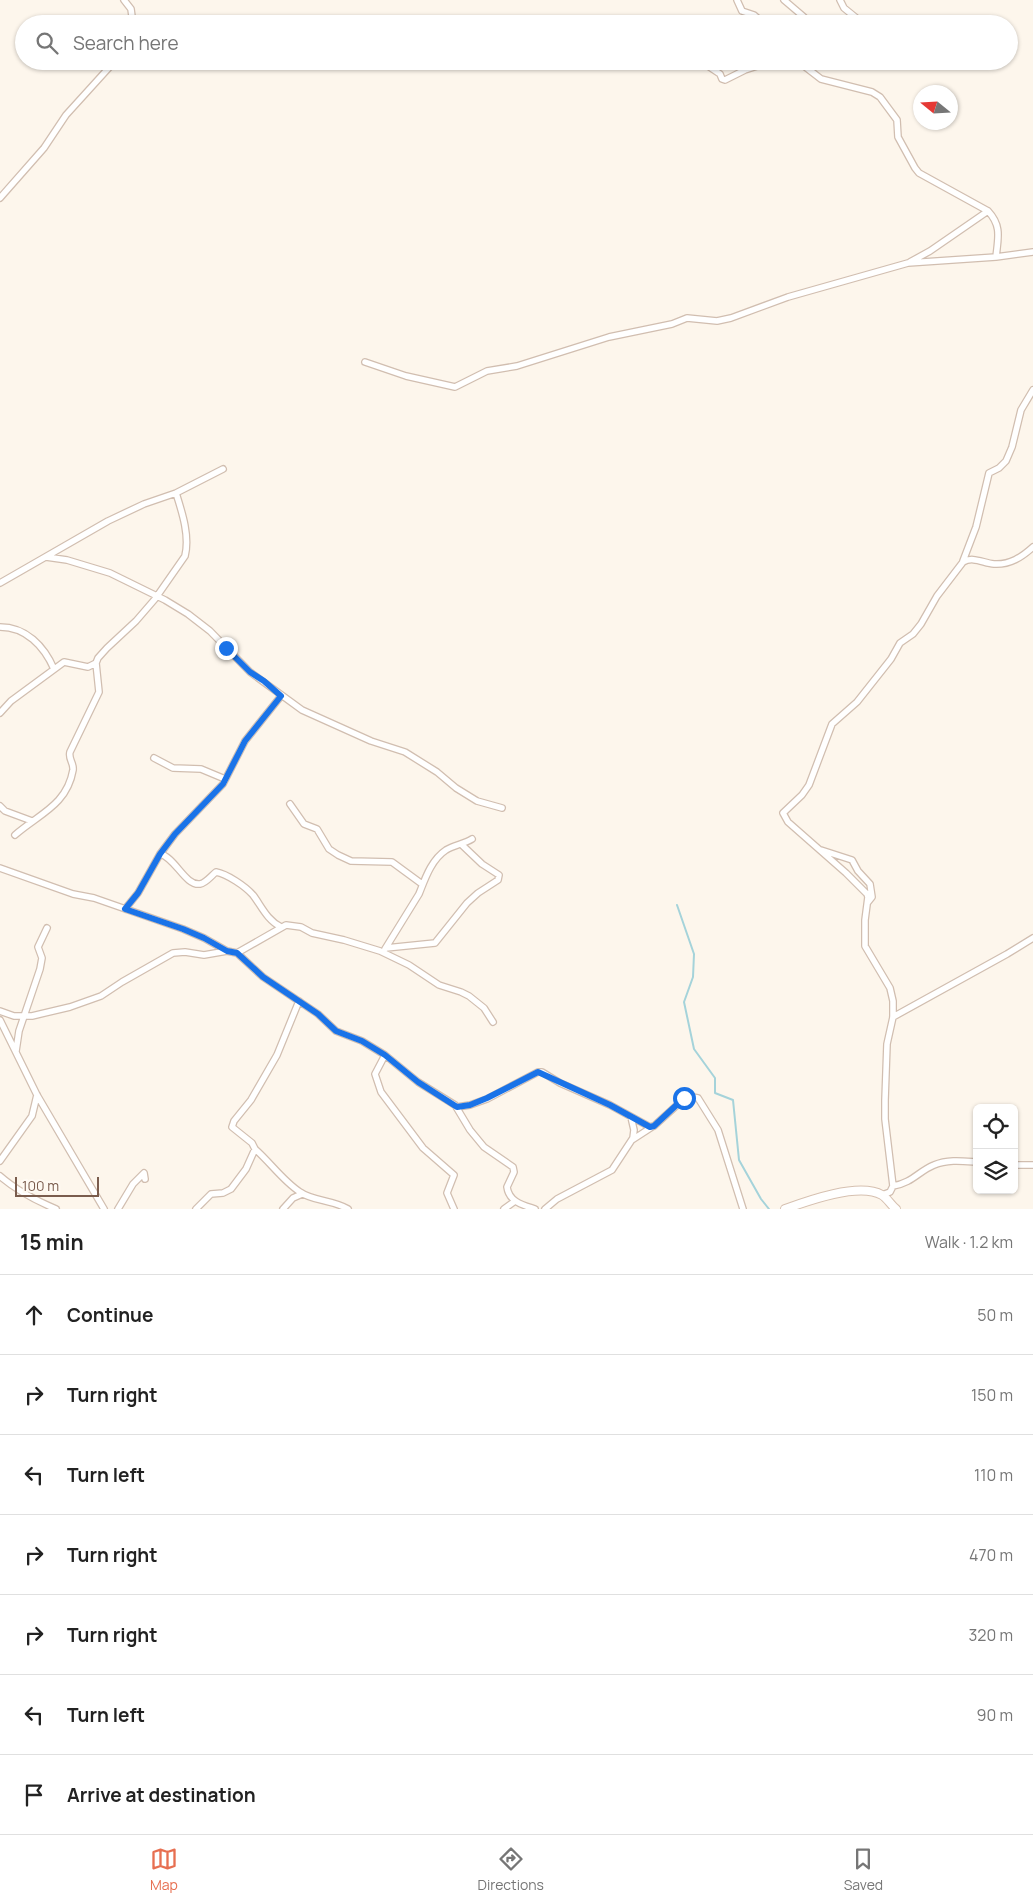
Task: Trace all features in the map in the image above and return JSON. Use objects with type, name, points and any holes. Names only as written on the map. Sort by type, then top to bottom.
[{"type":"street","points":[[124,0],[131,9],[132,15]]},
{"type":"street","points":[[737,0],[742,11],[754,15]]},
{"type":"street","points":[[784,0],[802,15]]},
{"type":"street","points":[[840,0],[844,8],[853,15]]},
{"type":"street","points":[[0,198],[44,148],[66,115],[107,70]]},
{"type":"street","points":[[714,70],[720,74],[722,79],[726,80],[748,70]]},
{"type":"street","points":[[810,70],[820,79],[877,94],[897,120],[898,137],[919,173],[988,211],[998,224],[996,257]]},
{"type":"street","points":[[908,263],[930,251],[988,211]]},
{"type":"street","points":[[365,362],[406,376],[455,387],[487,371],[517,366],[609,338],[672,324],[687,318],[716,321],[731,318],[788,297],[908,263],[996,257],[1033,252]]},
{"type":"street","points":[[882,1195],[890,1192],[893,1186],[885,1119],[885,1100],[887,1044],[893,1017],[893,1002],[890,988],[865,946],[867,894],[820,849],[788,822],[783,812],[798,799],[808,785],[832,724],[857,702],[891,659],[900,643],[913,634],[937,596],[963,562],[976,527],[989,473],[991,470],[999,468],[1006,461],[1012,447],[1021,410],[1033,390]]},
{"type":"street","points":[[0,583],[127,511],[176,493],[223,470]]},
{"type":"street","points":[[0,713],[11,702],[64,662],[88,667],[96,663],[107,648],[136,622],[157,596],[179,567],[187,550],[185,524],[176,493]]},
{"type":"street","points":[[963,562],[975,560],[992,564],[1003,564],[1018,559],[1033,547]]},
{"type":"street","points":[[46,557],[67,560],[110,573],[157,596],[188,614],[210,631],[250,672],[281,696],[316,718],[330,722],[371,741],[405,752],[477,801],[502,808]]},
{"type":"street","points":[[0,627],[13,628],[28,635],[44,651],[54,669]]},
{"type":"street","points":[[16,835],[58,802],[65,793],[73,770],[73,765],[69,759],[70,752],[99,692],[96,663]]},
{"type":"street","points":[[125,909],[145,882],[160,854],[175,834],[217,792],[245,741],[281,696]]},
{"type":"street","points":[[154,758],[173,768],[200,769],[225,779]]},
{"type":"street","points":[[290,804],[304,824],[317,829],[329,848],[338,855],[351,861],[392,862],[422,884]]},
{"type":"street","points":[[0,806],[5,811],[32,821]]},
{"type":"street","points":[[384,951],[419,894],[422,884],[436,860],[446,850],[472,839]]},
{"type":"street","points":[[384,951],[435,943],[467,903],[498,880],[499,875],[482,864],[461,844]]},
{"type":"street","points":[[820,849],[852,860],[858,871],[870,884],[872,898],[868,902]]},
{"type":"street","points":[[160,854],[170,858],[182,874],[196,884],[203,883],[216,872],[239,884],[252,894],[274,923],[281,927]]},
{"type":"street","points":[[0,868],[73,894],[94,898],[183,929],[227,951],[237,953],[263,977],[318,1014],[336,1031],[362,1041],[385,1055],[418,1082],[457,1107],[470,1130],[484,1147],[514,1167],[514,1172],[507,1188],[508,1192],[521,1206],[535,1209]]},
{"type":"street","points":[[237,953],[281,927],[293,925],[301,927],[312,933],[384,951],[418,970],[439,985],[469,996],[484,1008],[493,1022]]},
{"type":"street","points":[[16,1051],[22,1024],[42,962],[38,947],[47,928]]},
{"type":"street","points":[[893,1017],[1033,938]]},
{"type":"street","points":[[0,1011],[14,1016],[32,1016],[70,1007],[93,999],[173,953],[185,952],[204,955],[227,951]]},
{"type":"street","points":[[299,1001],[277,1055],[251,1100],[233,1123],[233,1128],[252,1143],[300,1192],[339,1203],[348,1209]]},
{"type":"street","points":[[22,1024],[32,1016]]},
{"type":"street","points":[[0,1020],[37,1095],[104,1209]]},
{"type":"street","points":[[385,1055],[375,1074],[381,1092],[423,1148],[454,1175],[448,1193],[454,1209]]},
{"type":"street","points":[[457,1107],[470,1105],[535,1072],[542,1072],[560,1083],[610,1105],[652,1127]]},
{"type":"street","points":[[1,1160],[32,1116],[37,1095]]},
{"type":"street","points":[[632,1140],[652,1127],[684,1098],[692,1096],[698,1098],[718,1130],[743,1209]]},
{"type":"street","points":[[32,1116],[39,1113],[48,1114]]},
{"type":"street","points":[[545,1209],[558,1199],[612,1170],[632,1140],[634,1130],[631,1116]]},
{"type":"street","points":[[196,1209],[211,1194],[227,1192],[230,1189],[246,1169],[255,1148]]},
{"type":"street","points":[[0,1152],[1,1160]]},
{"type":"street","points":[[893,1186],[912,1180],[933,1165],[952,1161],[973,1162]]},
{"type":"street","points":[[1018,1165],[1033,1165]]},
{"type":"street","points":[[118,1209],[133,1184],[144,1173],[145,1179]]},
{"type":"street","points":[[0,1176],[10,1186],[30,1198],[56,1209]]},
{"type":"street","points":[[785,1209],[822,1196],[859,1191],[882,1195],[896,1209]]},
{"type":"street","points":[[283,1209],[300,1192]]},
{"type":"street","points":[[504,1209],[515,1201]]},
{"type":"waterway","points":[[677,905],[694,954],[693,977],[684,1002],[694,1049],[715,1078],[715,1093],[733,1100],[739,1160],[761,1199],[769,1209]]},
{"type":"route","points":[[226,648],[244,667],[281,696],[245,741],[223,784],[175,834],[160,854],[138,893],[125,909],[183,929],[227,951],[237,953],[263,977],[318,1014],[336,1031],[362,1041],[385,1055],[418,1082],[457,1107],[470,1105],[487,1098],[535,1072],[542,1072],[560,1083],[610,1105],[650,1127],[654,1126],[684,1098]]}]
